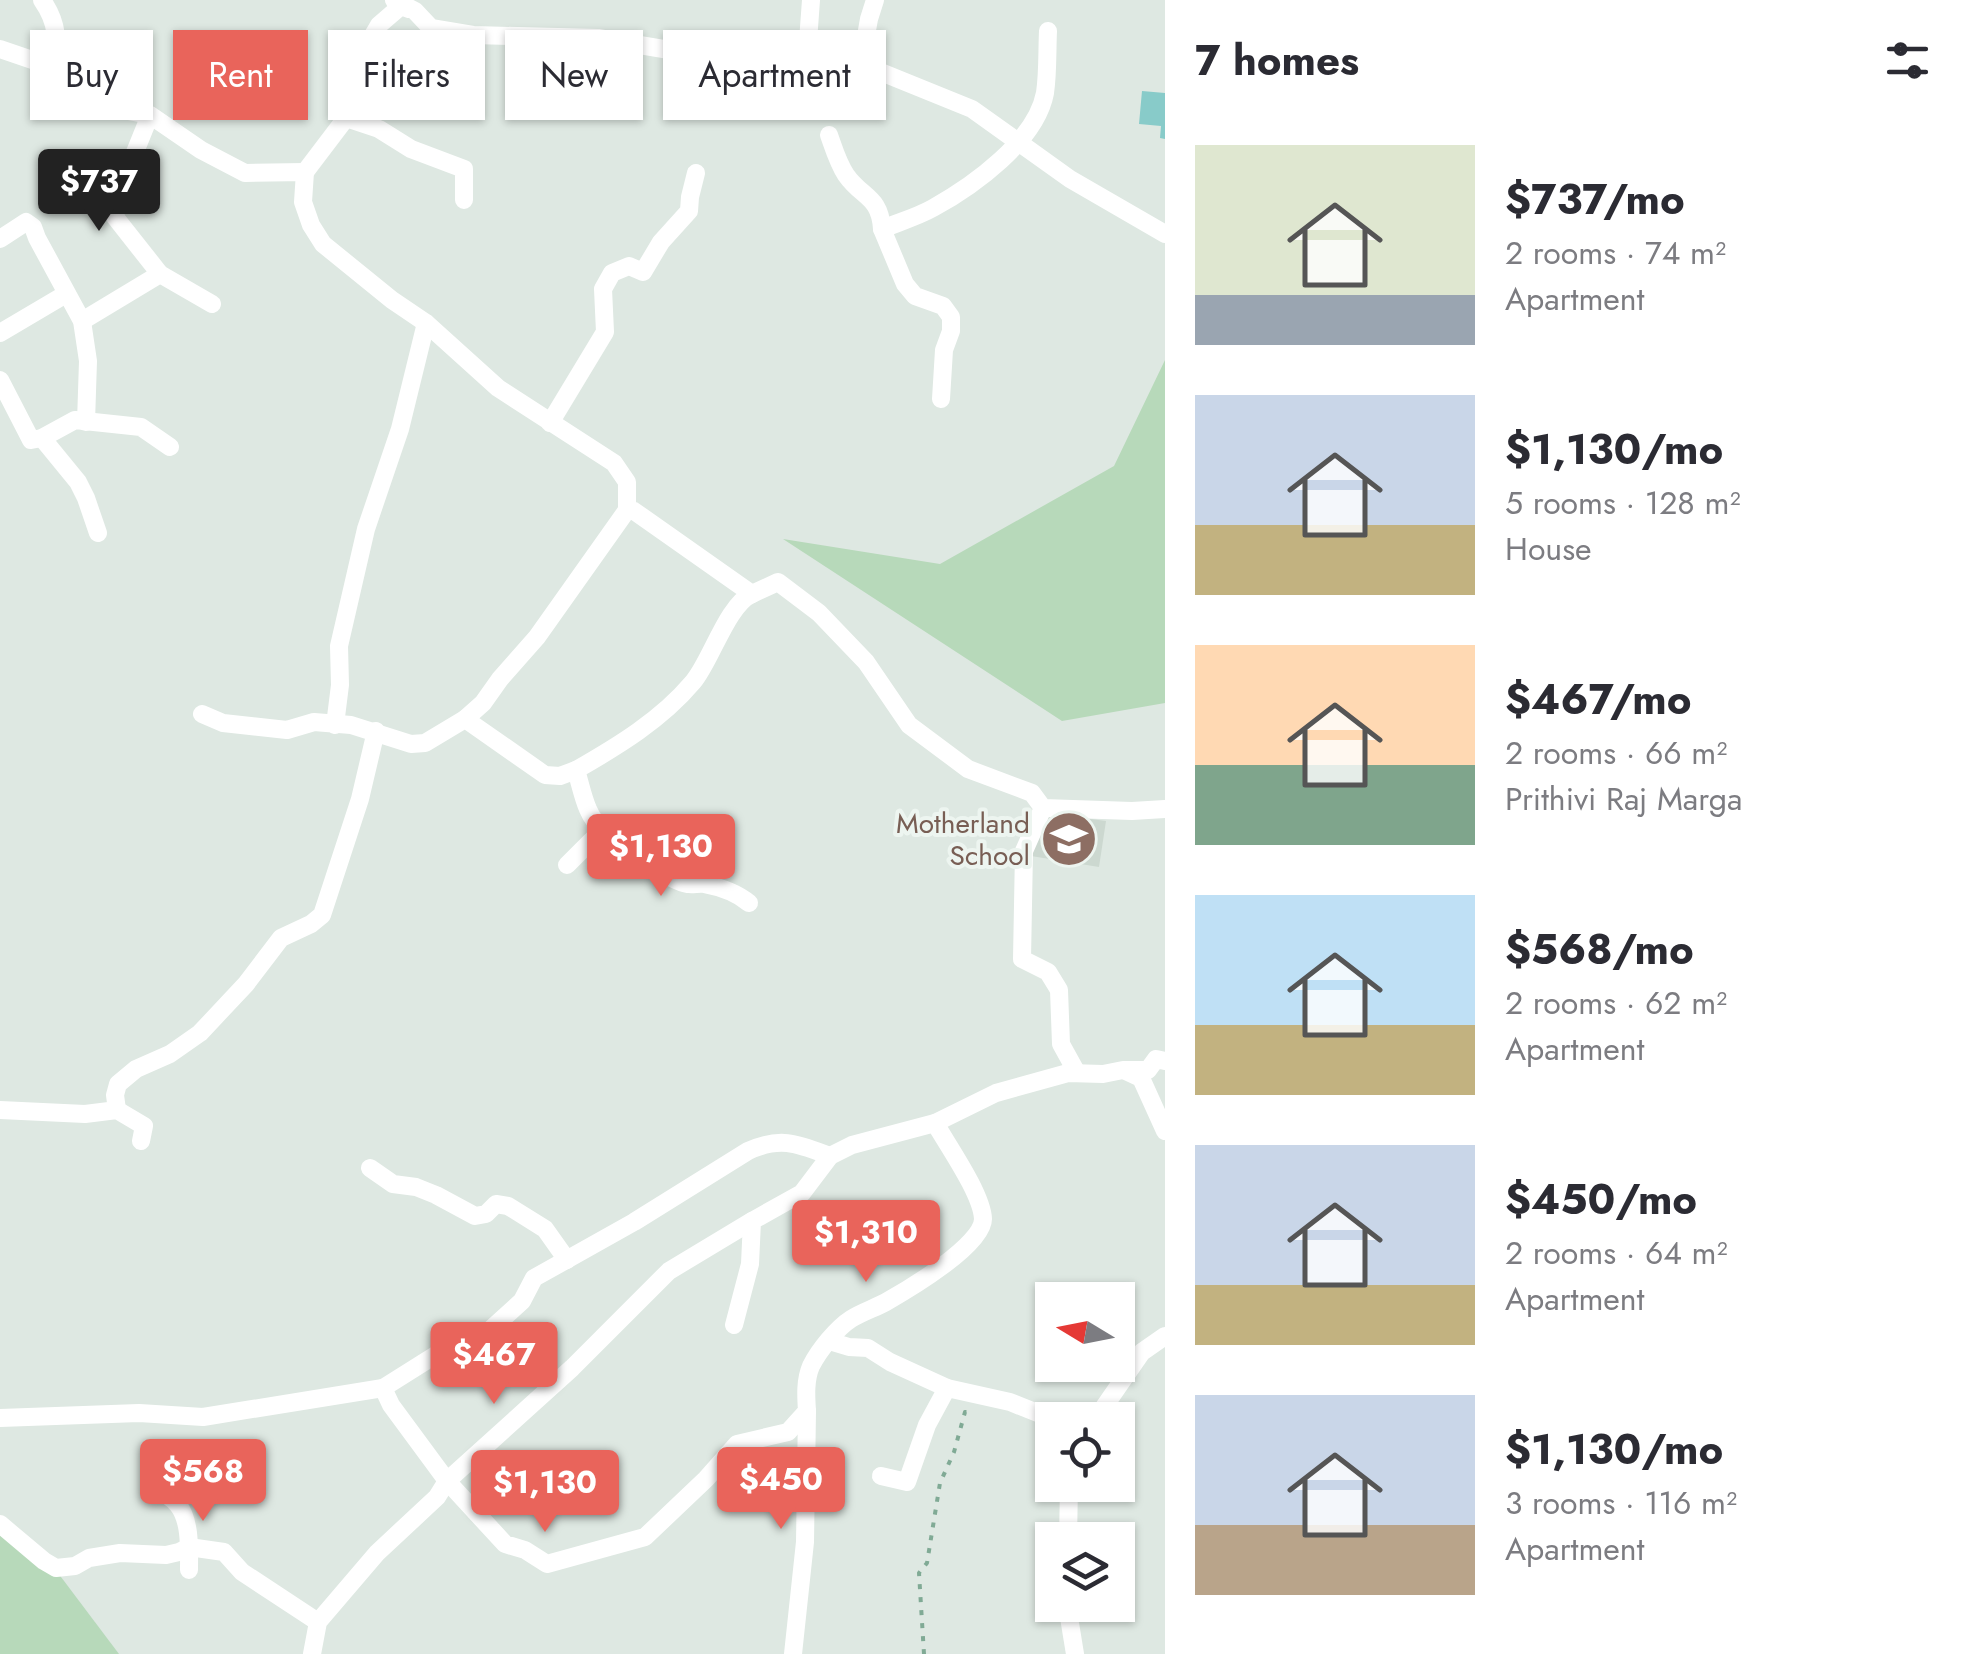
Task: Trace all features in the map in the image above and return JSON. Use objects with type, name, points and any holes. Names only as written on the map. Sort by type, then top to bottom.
[{"type":"street","points":[[42,0],[56,30]]},
{"type":"street","points":[[394,0],[415,11],[431,28],[473,35],[598,38],[663,49]]},
{"type":"street","points":[[809,30],[811,0]]},
{"type":"street","points":[[867,30],[876,0]]},
{"type":"street","points":[[376,30],[401,6],[415,11]]},
{"type":"street","points":[[882,229],[930,210],[1020,144],[1035,122],[1045,94],[1048,30]]},
{"type":"street","points":[[0,49],[30,60]]},
{"type":"street","points":[[886,74],[972,109],[1070,179],[1165,234]]},
{"type":"street","points":[[153,116],[201,150],[245,173],[305,172]]},
{"type":"street","points":[[148,120],[115,217],[160,274],[212,304]]},
{"type":"street","points":[[202,714],[223,722],[288,730],[314,722],[351,725],[412,744],[425,743],[483,703],[537,637],[627,510],[627,482],[614,463],[498,388],[426,323],[323,244],[303,202],[305,172],[344,120]]},
{"type":"street","points":[[352,120],[464,169],[464,200]]},
{"type":"street","points":[[830,136],[842,170],[876,204],[905,284],[915,296],[942,306],[950,317],[941,399]]},
{"type":"street","points":[[550,423],[605,332],[603,289],[612,273],[630,266],[643,272],[661,242],[690,211],[696,172]]},
{"type":"street","points":[[2,234],[21,223],[33,226],[82,322],[88,362],[86,422]]},
{"type":"street","points":[[82,322],[160,274]]},
{"type":"street","points":[[0,333],[66,294]]},
{"type":"street","points":[[334,725],[340,685],[338,646],[366,529],[400,429],[426,323]]},
{"type":"street","points":[[0,380],[32,440],[76,420],[141,427],[170,446]]},
{"type":"street","points":[[42,438],[78,482],[98,533]]},
{"type":"street","points":[[627,510],[634,511],[752,594]]},
{"type":"street","points":[[465,719],[546,774],[560,776],[576,770],[638,733],[694,681],[744,598],[778,582],[820,613],[866,662],[909,725],[968,769],[1032,793],[1042,808]]},
{"type":"street","points":[[117,1110],[118,1084],[136,1069],[170,1054],[200,1033],[246,984],[281,938],[322,915],[360,799],[376,732]]},
{"type":"street","points":[[576,770],[596,826],[618,831],[622,840],[670,876],[686,884],[726,890],[749,903]]},
{"type":"street","points":[[1042,808],[1165,809]]},
{"type":"street","points":[[1042,808],[1024,851],[1022,958],[1048,972],[1059,990],[1061,1044],[1077,1073]]},
{"type":"street","points":[[568,865],[603,829]]},
{"type":"street","points":[[312,1654],[318,1622],[377,1553],[437,1497],[447,1481],[572,1368],[669,1271],[802,1193],[830,1156],[852,1145],[934,1123],[996,1093],[1068,1073],[1148,1070],[1156,1059],[1165,1060]]},
{"type":"street","points":[[1124,1070],[1142,1078],[1165,1130]]},
{"type":"street","points":[[0,1110],[84,1114],[117,1110],[144,1126],[141,1141]]},
{"type":"street","points":[[793,1654],[805,1542],[806,1387],[811,1366],[850,1320],[930,1274],[970,1244],[983,1225],[980,1205],[934,1123]]},
{"type":"street","points":[[0,1418],[139,1413],[203,1417],[383,1388],[446,1349],[489,1331],[522,1302],[534,1278],[748,1151],[768,1142],[793,1142],[830,1156]]},
{"type":"street","points":[[370,1168],[393,1184],[416,1187],[475,1216],[486,1214],[496,1204],[508,1206],[545,1230],[567,1260]]},
{"type":"street","points":[[734,1325],[750,1264],[752,1221]]},
{"type":"street","points":[[1107,1402],[1142,1352],[1165,1336]]},
{"type":"street","points":[[829,1341],[868,1348],[947,1388],[1010,1402],[1035,1412]]},
{"type":"street","points":[[383,1388],[391,1405],[447,1481],[505,1544],[525,1550],[547,1564],[645,1536],[706,1479],[736,1444],[788,1432],[807,1411]]},
{"type":"street","points":[[881,1476],[907,1482],[927,1426],[947,1388]]},
{"type":"street","points":[[152,1486],[179,1506],[184,1516],[189,1570]]},
{"type":"street","points":[[0,1524],[56,1568],[120,1553],[173,1554],[189,1546],[224,1552],[242,1572],[318,1622]]},
{"type":"street","points":[[1069,1622],[1074,1654]]},
{"type":"path","points":[[924,1654],[919,1573],[927,1562],[940,1483],[965,1412],[974,1411]]},
{"type":"shaded area","name":"Motherland School","points":[[1039,812],[1106,821],[1099,867],[1031,856]]},
{"type":"green space","points":[[1165,360],[1165,703],[1062,721],[783,539],[940,564],[1114,466]]},
{"type":"green space","points":[[0,1532],[55,1569],[119,1654],[0,1654]]},
{"type":"water","points":[[1142,91],[1165,93],[1165,139],[1160,138],[1161,126],[1139,124]]},
{"type":"place","name":"Motherland School","points":[[1069,839]]}]
